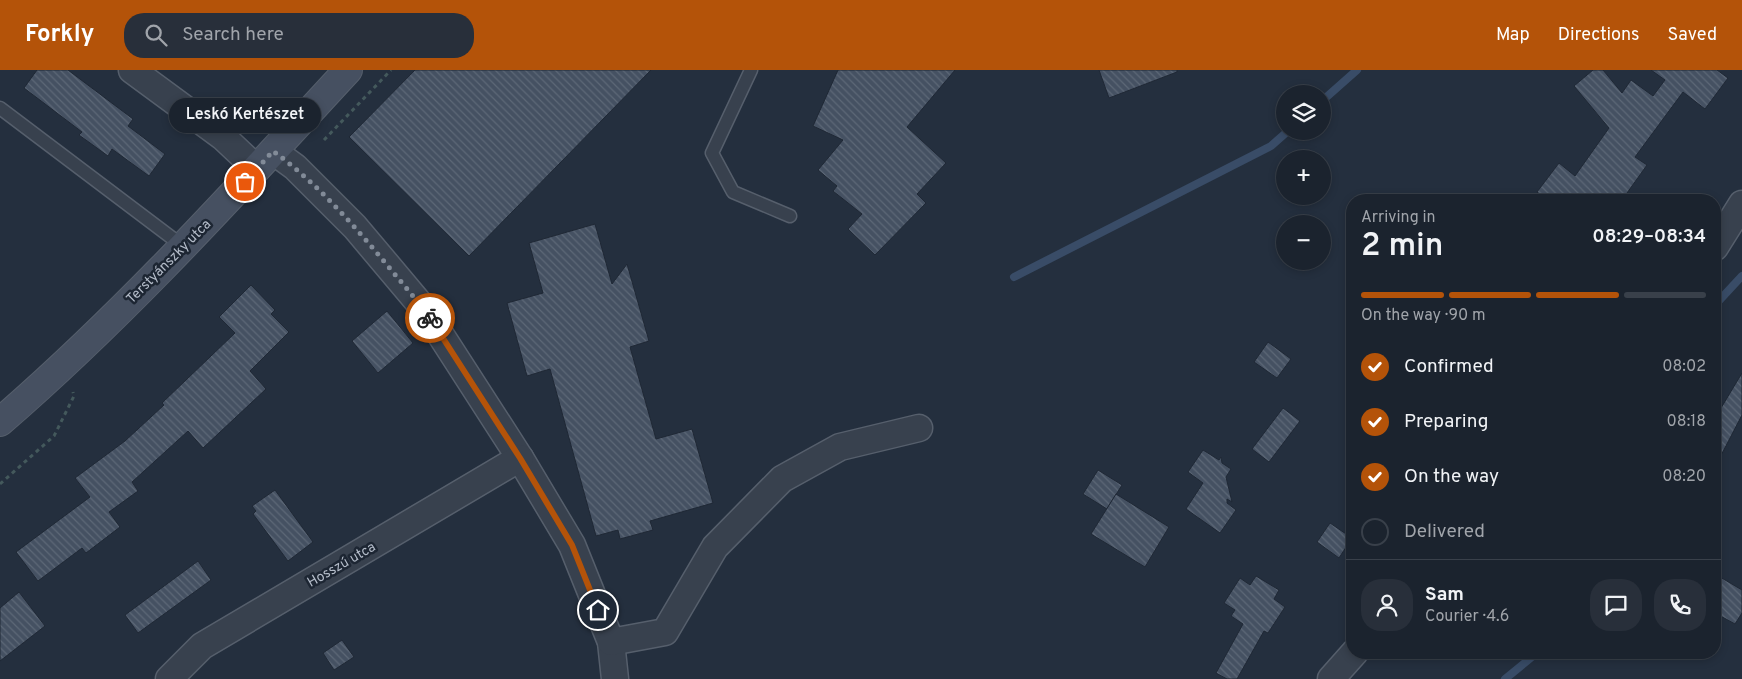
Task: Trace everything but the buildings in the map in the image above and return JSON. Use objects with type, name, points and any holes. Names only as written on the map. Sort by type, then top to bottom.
[{"type":"main road","name":"Terstyánszky utca","points":[[0,422],[64,364],[184,247],[348,70]]},
{"type":"street","points":[[132,70],[223,137],[265,160],[295,167],[355,228],[424,309],[520,458],[572,545],[611,642],[615,679]]},
{"type":"street","points":[[1721,237],[1742,204]]},
{"type":"street","points":[[611,642],[665,632],[715,547],[782,479],[840,447],[920,428]]},
{"type":"street","name":"Hosszú utca","points":[[169,679],[202,646],[520,458]]},
{"type":"street","points":[[1331,679],[1349,659]]},
{"type":"lane","points":[[751,70],[712,153],[733,192],[790,216]]},
{"type":"lane","points":[[0,108],[184,247]]},
{"type":"path","points":[[318,145],[391,70]]},
{"type":"path","points":[[0,484],[54,436],[74,396],[64,364]]},
{"type":"waterway","points":[[1331,93],[1357,70]]},
{"type":"waterway","points":[[1014,277],[1271,146],[1278,140]]},
{"type":"waterway","points":[[1721,299],[1742,276]]},
{"type":"waterway","points":[[1505,679],[1529,659]]},
{"type":"way so far","points":[[245,182],[273,151],[295,167],[355,228],[430,318]]},
{"type":"place","name":"Leskó Kertészet","points":[[245,182]]},
{"type":"route","points":[[430,318],[520,458],[572,545],[598,610]]}]
